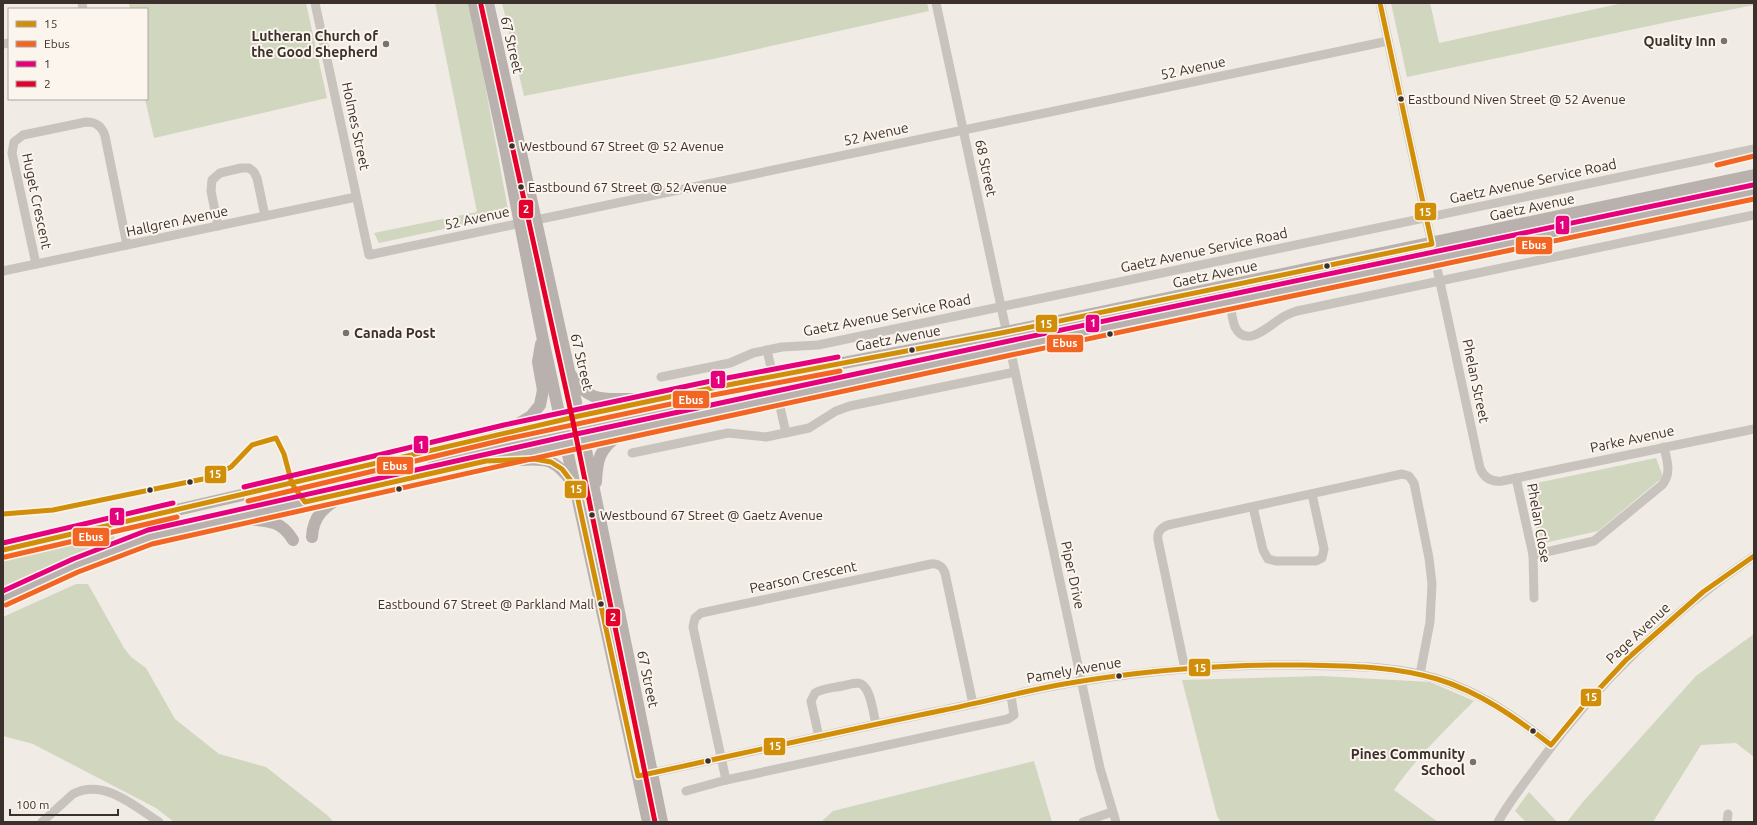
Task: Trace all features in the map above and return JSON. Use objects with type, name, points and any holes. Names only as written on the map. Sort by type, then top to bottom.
[{"type":"main road","name":"67 Street","points":[[474,3],[574,486],[648,822]]},
{"type":"main road","name":"67 Street","points":[[488,3],[596,499],[662,822]]},
{"type":"main road","name":"Gaetz Avenue","points":[[578,416],[773,376],[1006,332],[1432,244],[1754,175]]},
{"type":"main road","points":[[3,598],[58,572],[150,537],[406,478],[566,444],[572,436],[623,432],[1010,348],[1754,192]]},
{"type":"main road","points":[[505,432],[531,416],[540,405],[543,390],[538,362],[542,335]]},
{"type":"main road","points":[[568,370],[580,388],[593,397],[608,399],[658,400]]},
{"type":"main road","points":[[582,435],[693,401],[712,388]]},
{"type":"main road","points":[[406,478],[451,459],[561,424],[578,416]]},
{"type":"main road","points":[[3,550],[281,486],[505,432],[561,424]]},
{"type":"main road","points":[[596,499],[599,458],[607,444],[623,432]]},
{"type":"main road","points":[[286,506],[303,494],[395,464],[406,455]]},
{"type":"main road","points":[[486,461],[534,459],[551,462],[562,468],[574,486]]},
{"type":"main road","points":[[312,536],[312,526],[319,514],[328,505],[350,491]]},
{"type":"main road","points":[[581,515],[595,540],[600,559],[603,563],[609,563]]},
{"type":"main road","points":[[235,518],[275,523],[286,529],[293,540]]},
{"type":"main road","points":[[593,570],[598,571],[604,580],[616,628],[626,650]]},
{"type":"street","name":"Holmes Street","points":[[315,3],[369,255]]},
{"type":"street","name":"Phelan Street","points":[[1380,3],[1482,472],[1493,481],[1516,478]]},
{"type":"street","name":"68 Street","points":[[937,6],[1006,332]]},
{"type":"street","name":"52 Avenue","points":[[369,255],[1388,41]]},
{"type":"street","name":"Huget Crescent","points":[[36,264],[12,149],[16,138],[30,133],[86,122],[99,125],[105,136],[127,245]]},
{"type":"street","name":"Gaetz Avenue Service Road","points":[[661,377],[730,363],[753,353],[767,350],[788,346],[818,345],[1754,149]]},
{"type":"street","points":[[218,226],[211,183],[217,174],[241,168],[249,168],[256,175],[265,216]]},
{"type":"street","name":"Hallgren Avenue","points":[[3,271],[356,197]]},
{"type":"street","points":[[1230,302],[1234,322],[1238,331],[1244,334],[1256,336],[1280,318],[1291,313],[1754,215]]},
{"type":"street","name":"Piper Drive","points":[[1006,332],[1100,768],[1116,822]]},
{"type":"street","points":[[767,350],[773,376]]},
{"type":"street","points":[[632,452],[736,432],[761,438],[786,433],[809,428],[836,411],[850,406],[1015,372]]},
{"type":"street","points":[[778,398],[786,433]]},
{"type":"street","name":"Parke Avenue","points":[[1516,478],[1754,428]]},
{"type":"street","points":[[1533,555],[1594,541],[1644,500],[1662,485],[1668,475],[1664,447]]},
{"type":"street","points":[[1186,669],[1158,540],[1159,530],[1168,525],[1402,474],[1409,476],[1413,480],[1428,553],[1432,584],[1430,622],[1420,674]]},
{"type":"street","name":"Phelan Close","points":[[1516,478],[1533,555],[1534,598]]},
{"type":"street","points":[[1253,507],[1263,550],[1268,559],[1276,561],[1316,561],[1322,558],[1324,549],[1312,494]]},
{"type":"street","name":"Page Avenue","points":[[1498,822],[1551,745],[1584,705],[1627,659],[1703,592],[1754,556]]},
{"type":"street","name":"Pearson Crescent","points":[[726,780],[693,625],[695,618],[701,613],[932,564],[938,564],[944,570],[973,704]]},
{"type":"street","name":"Pamely Avenue","points":[[638,776],[1081,681],[1186,669],[1276,664],[1377,668],[1420,674],[1467,690],[1491,702],[1514,716],[1551,745]]},
{"type":"street","points":[[819,737],[811,701],[814,693],[820,690],[855,683],[862,684],[869,693],[876,724]]},
{"type":"street","points":[[686,791],[726,780],[1008,719],[1014,715],[1011,696]]},
{"type":"street","points":[[42,822],[73,794],[84,790],[99,789],[108,791],[132,804],[159,822]]},
{"type":"street","points":[[1083,822],[1112,812]]},
{"type":"green space","points":[[129,3],[306,3],[327,98],[154,138],[145,100],[148,100],[148,8],[130,8]]},
{"type":"green space","points":[[435,3],[470,3],[509,215],[379,243],[374,233],[477,212]]},
{"type":"green space","points":[[502,3],[927,3],[929,11],[713,59],[524,96]]},
{"type":"green space","points":[[1391,3],[1430,3],[1439,43],[1623,3],[1754,3],[1754,5],[1407,77]]},
{"type":"green space","points":[[1656,458],[1663,477],[1598,531],[1540,544],[1527,485]]},
{"type":"green space","points":[[114,536],[116,542],[3,593],[3,560]]},
{"type":"green space","points":[[76,584],[88,584],[124,648],[131,657],[146,668],[175,719],[219,754],[266,767],[334,822],[174,822],[156,808],[33,744],[3,736],[3,617]]},
{"type":"green space","points":[[1754,634],[1754,757],[1736,743],[1701,745],[1653,822],[1567,822],[1582,803],[1696,676]]},
{"type":"green space","points":[[1322,676],[1430,682],[1474,701],[1422,755],[1394,790],[1438,822],[1221,822],[1217,816],[1182,680]]},
{"type":"green space","points":[[1034,761],[1052,822],[821,822],[833,811]]},
{"type":"green space","points":[[1529,792],[1557,822],[1526,822],[1515,811]]},
{"type":"transit line","name":"15","points":[[3,550],[579,416],[712,388],[1006,332],[1432,244],[1380,3]]},
{"type":"transit line","name":"2","points":[[481,5],[572,417],[655,822]]},
{"type":"transit line","name":"Ebus","points":[[1717,165],[1754,156]]},
{"type":"transit line","name":"1","points":[[3,591],[73,559],[148,530],[581,433],[1009,341],[1753,185]]},
{"type":"transit line","name":"Ebus","points":[[6,605],[78,572],[152,544],[585,447],[1011,355],[1754,199]]},
{"type":"transit line","name":"1","points":[[244,487],[504,425],[711,381],[838,357]]},
{"type":"transit line","name":"Ebus","points":[[248,501],[507,439],[713,395],[840,371]]},
{"type":"transit line","name":"15","points":[[3,514],[53,510],[208,478],[231,467],[252,445],[276,438],[284,454],[292,484],[305,502],[486,461],[534,459],[551,462],[562,469],[575,486],[638,776],[1064,684],[1124,675],[1215,667],[1275,665],[1355,666],[1404,671],[1453,684],[1483,698],[1551,745],[1584,705],[1627,659],[1703,592],[1754,556]]},
{"type":"transit line","name":"1","points":[[3,543],[173,503]]},
{"type":"transit line","name":"Ebus","points":[[5,557],[177,517]]},
{"type":"place","name":"Quality Inn","points":[[1724,41]]},
{"type":"place","name":"Lutheran Church of the Good Shepherd","points":[[386,44]]},
{"type":"place","name":"Eastbound Niven Street @ 52 Avenue","points":[[1401,99]]},
{"type":"place","name":"Westbound 67 Street @ 52 Avenue","points":[[512,146]]},
{"type":"place","name":"Eastbound 67 Street @ 52 Avenue","points":[[521,187]]},
{"type":"place","name":"Canada Post","points":[[346,333]]},
{"type":"place","name":"Westbound 67 Street @ Gaetz Avenue","points":[[592,515]]},
{"type":"place","name":"Eastbound 67 Street @ Parkland Mall","points":[[601,604]]},
{"type":"place","name":"Pines Community School","points":[[1473,762]]}]
